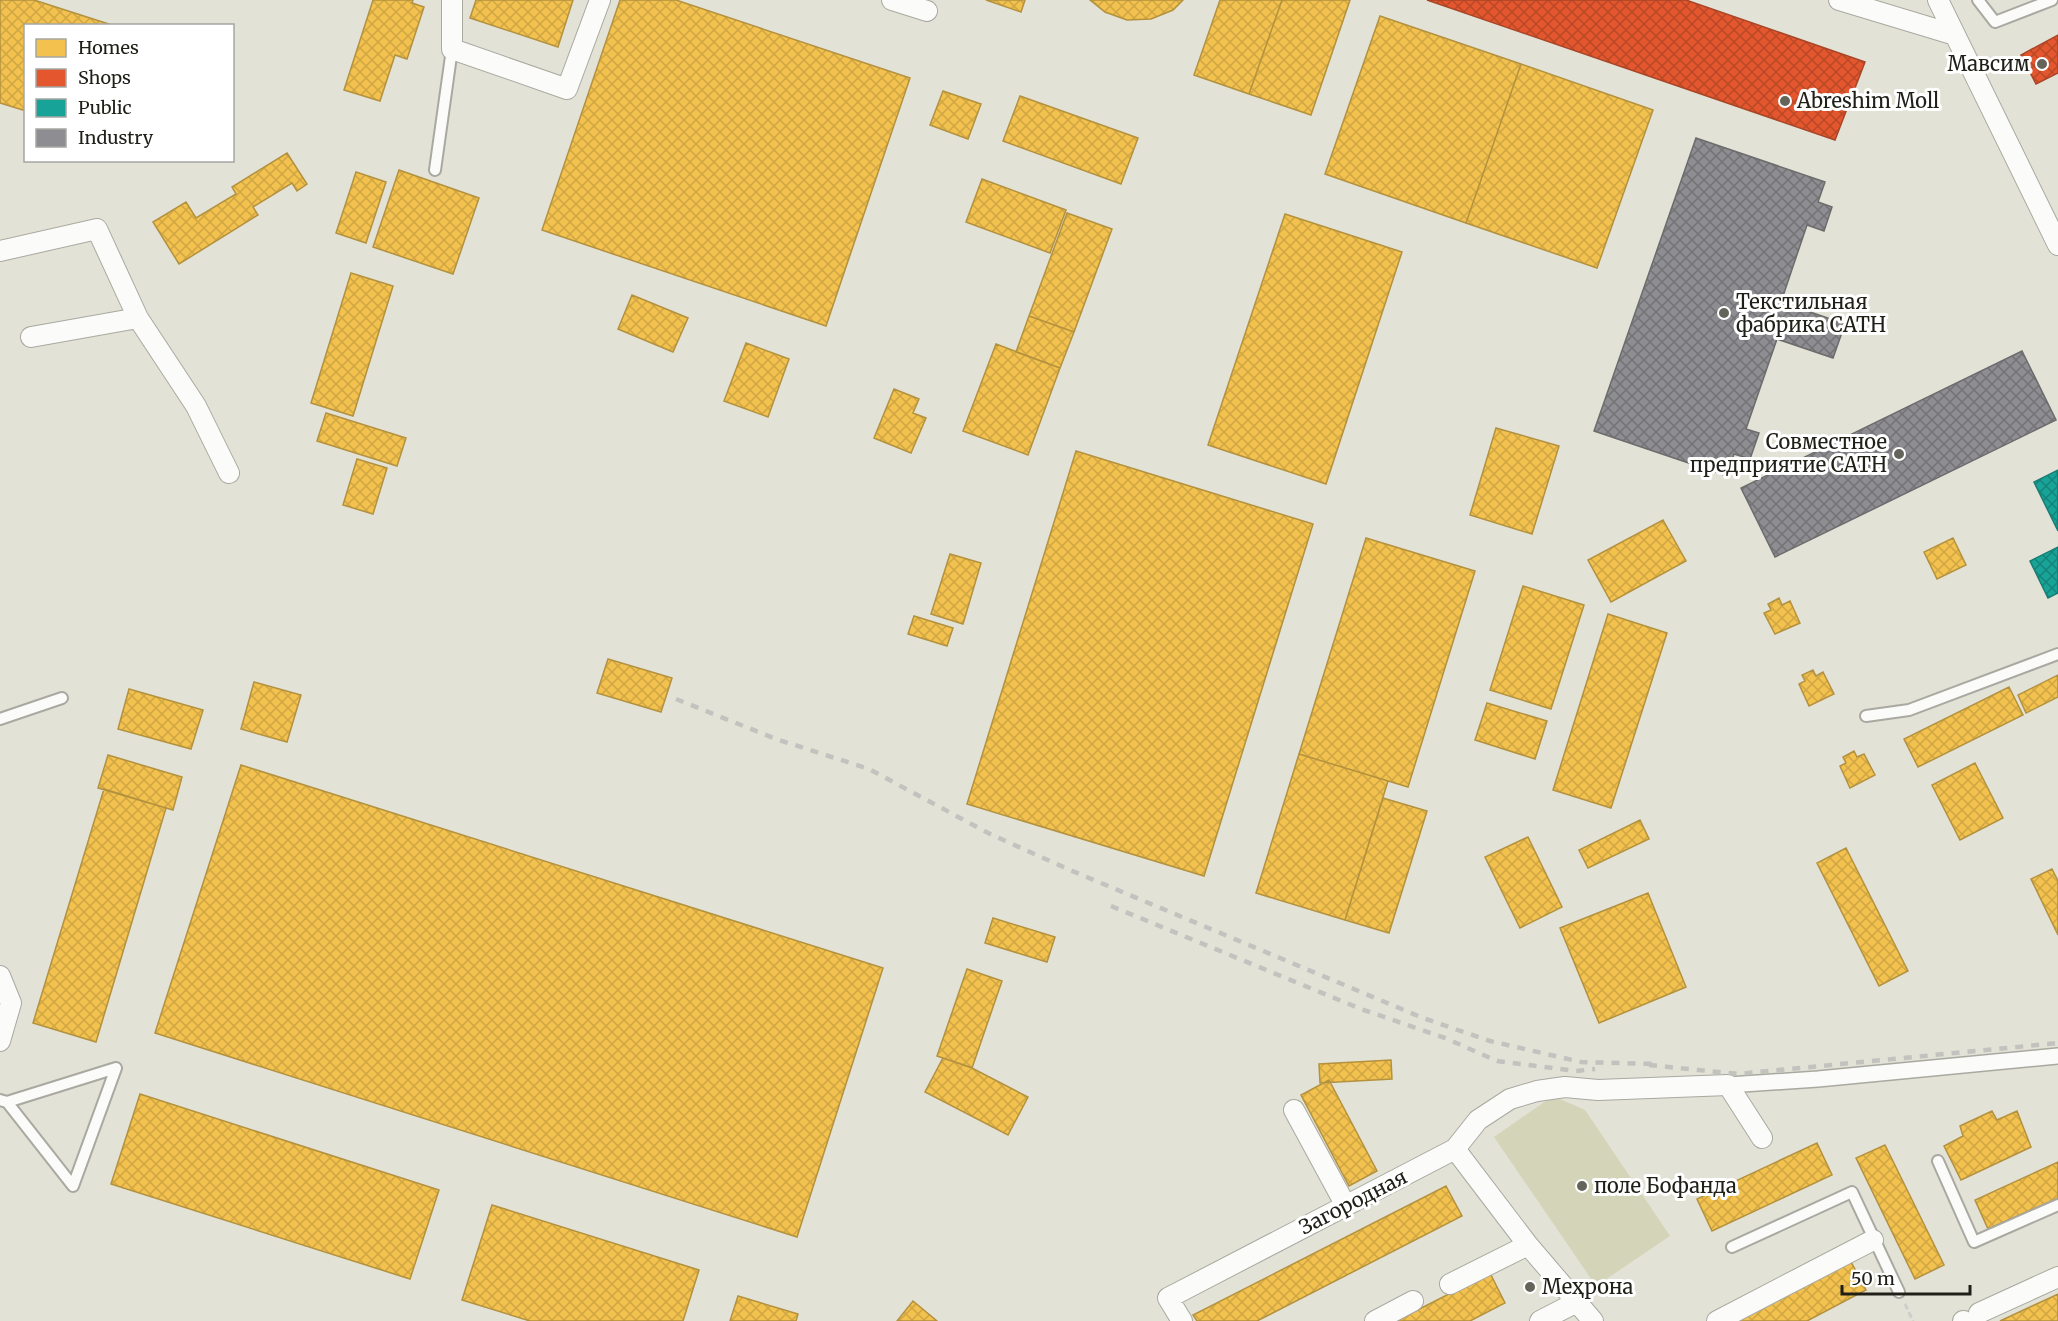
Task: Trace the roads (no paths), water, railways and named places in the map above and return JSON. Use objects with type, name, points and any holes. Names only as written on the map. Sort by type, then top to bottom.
[{"type":"street","points":[[452,0],[452,48],[567,89],[600,0]]},
{"type":"street","points":[[892,0],[927,11]]},
{"type":"street","points":[[1839,0],[1955,35]]},
{"type":"street","points":[[1938,0],[2058,245]]},
{"type":"street","points":[[0,251],[97,229],[138,318],[196,406],[230,473]]},
{"type":"street","points":[[31,337],[138,318]]},
{"type":"street","points":[[0,976],[11,1003],[0,1041]]},
{"type":"street","points":[[1593,1321],[1528,1245],[1455,1149],[1478,1119],[1510,1099],[1537,1091],[1565,1087],[1598,1090],[1728,1085],[2058,1056]]},
{"type":"street","points":[[1728,1085],[1762,1138]]},
{"type":"street","points":[[1294,1110],[1346,1206]]},
{"type":"street","name":"Загородная","points":[[1182,1321],[1168,1298],[1455,1149]]},
{"type":"street","points":[[1716,1321],[1873,1240]]},
{"type":"street","points":[[1449,1284],[1528,1245]]},
{"type":"street","points":[[1969,1318],[2058,1276]]},
{"type":"street","points":[[1375,1321],[1413,1301]]},
{"type":"street","points":[[1540,1321],[1577,1302]]},
{"type":"lane","points":[[1978,0],[1995,22],[2052,0]]},
{"type":"lane","points":[[435,170],[452,48]]},
{"type":"lane","points":[[1866,716],[1909,710],[2058,654]]},
{"type":"lane","points":[[0,719],[62,698]]},
{"type":"lane","points":[[116,1068],[73,1186],[4,1101],[105,1071],[116,1068]]},
{"type":"lane","points":[[1938,1161],[1974,1242],[2058,1205]]},
{"type":"lane","points":[[1732,1247],[1852,1192],[1899,1292]]},
{"type":"railway","points":[[676,699],[776,739],[869,769],[990,834],[1070,870],[1423,1018],[1490,1041],[1581,1062],[1657,1064]]},
{"type":"railway","points":[[1111,906],[1361,1009],[1445,1038],[1497,1061],[1576,1071],[1595,1069]]},
{"type":"railway","points":[[1649,1065],[1738,1074],[2058,1043]]},
{"type":"place","name":"Мавсим","points":[[2042,64]]},
{"type":"place","name":"Abreshim Moll","points":[[1785,101]]},
{"type":"place","name":"Текстильная фабрика САТН","points":[[1724,313]]},
{"type":"place","name":"Совместное предприятие CATH","points":[[1899,454]]},
{"type":"place","name":"поле Бофанда","points":[[1582,1186]]},
{"type":"place","name":"Меҳрона","points":[[1530,1287]]}]
